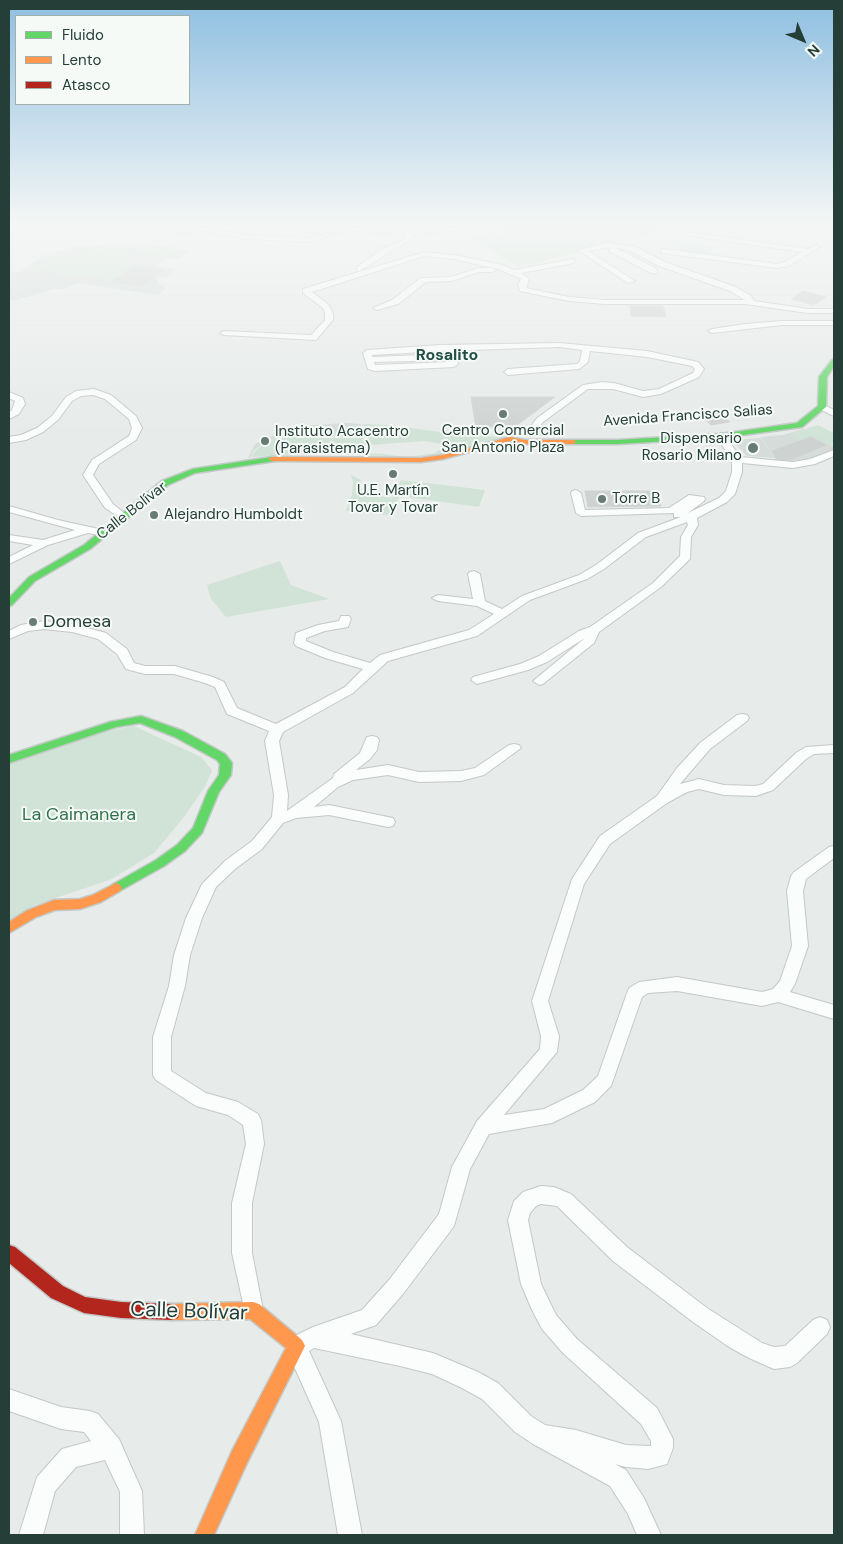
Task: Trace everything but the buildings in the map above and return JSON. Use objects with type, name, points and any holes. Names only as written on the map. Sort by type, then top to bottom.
[{"type":"street","points":[[224,333],[313,338],[329,320],[329,314],[326,307],[309,293]]},
{"type":"street","points":[[377,308],[395,302],[407,293]]},
{"type":"street","points":[[538,293],[570,299],[605,302],[752,303],[808,311],[834,311]]},
{"type":"street","points":[[740,293],[752,303]]},
{"type":"street","points":[[712,332],[745,326],[782,323],[834,324]]},
{"type":"street","points":[[529,435],[540,420],[586,387],[614,386],[630,392],[644,394],[661,391],[696,375],[700,369],[696,364],[680,360],[586,348],[528,345],[367,353],[371,367],[375,368],[454,364],[452,357],[544,354],[586,348]]},
{"type":"street","points":[[508,372],[579,366],[584,362],[586,348]]},
{"type":"street","name":"Avenida Francisco Salias","points":[[529,435],[599,438],[717,432],[776,426],[792,422],[811,408],[814,400],[814,376],[822,362],[834,350]]},
{"type":"street","points":[[834,361],[822,377],[822,407],[834,413]]},
{"type":"street","points":[[9,440],[24,438],[40,430],[55,418],[69,399],[79,393],[94,392],[108,397],[133,418],[137,428],[133,438],[95,462],[88,474],[109,506],[124,517]]},
{"type":"street","points":[[9,395],[20,400],[20,404],[16,412],[9,416]]},
{"type":"street","name":"Avenida Francisco Salias","points":[[529,435],[617,442],[721,436],[799,425],[822,407]]},
{"type":"street","name":"Calle Bolívar","points":[[9,602],[32,579],[87,547],[165,483],[193,471],[283,459],[421,460],[443,457],[529,435]]},
{"type":"street","points":[[283,817],[272,741],[277,729],[349,690],[384,658],[427,644],[473,634],[526,598],[575,580],[600,567],[642,535],[677,522],[723,500],[731,492],[736,481],[737,460],[721,436]]},
{"type":"street","points":[[737,460],[793,465],[812,462],[834,453]]},
{"type":"street","points":[[576,493],[581,512],[671,511],[693,497],[700,499],[678,514],[677,522]]},
{"type":"street","points":[[9,510],[104,533]]},
{"type":"street","points":[[477,680],[524,667],[543,659],[583,634],[594,630],[657,584],[686,557],[686,537],[693,525],[691,515]]},
{"type":"street","points":[[659,529],[686,537]]},
{"type":"street","points":[[9,561],[44,543],[88,530]]},
{"type":"street","points":[[9,538],[44,543]]},
{"type":"street","points":[[474,574],[480,603]]},
{"type":"street","points":[[438,598],[480,603],[504,614]]},
{"type":"street","points":[[345,619],[344,624],[322,628],[300,636],[300,643],[329,655],[372,667]]},
{"type":"street","points":[[9,635],[25,628],[44,625],[74,628],[102,636],[122,652],[130,666],[144,670],[175,670],[209,680],[220,685],[227,696],[232,711],[262,726],[277,729]]},
{"type":"street","points":[[539,682],[590,640],[594,630]]},
{"type":"street","points":[[662,800],[682,771],[705,746],[742,718]]},
{"type":"street","points":[[9,759],[114,724],[141,719],[150,721],[178,734],[221,757],[226,763],[225,775],[214,791],[198,830],[181,848],[160,863],[97,899],[80,904],[54,906],[31,914],[9,928]]},
{"type":"street","points":[[253,1310],[242,1253],[242,1203],[255,1144],[252,1120],[232,1108],[202,1100],[162,1075],[162,1037],[177,986],[182,954],[194,918],[210,884],[230,865],[257,844],[283,817],[306,806],[365,756],[370,750],[372,740]]},
{"type":"street","points":[[333,784],[350,776],[388,770],[419,777],[461,776],[479,772],[514,748]]},
{"type":"street","points":[[204,1535],[242,1450],[305,1342],[369,1318],[396,1287],[447,1219],[461,1167],[482,1127],[548,1052],[550,1036],[540,1001],[577,884],[605,840],[662,800],[683,788],[699,784],[724,790],[756,791],[768,787],[801,756],[811,750],[834,749]]},
{"type":"street","points":[[283,817],[329,810],[388,822]]},
{"type":"street","points":[[778,995],[787,984],[800,946],[794,891],[799,876],[834,851]]},
{"type":"street","points":[[482,1127],[546,1117],[589,1096],[605,1081],[635,994],[645,986],[677,984],[762,999],[778,995],[834,1012]]},
{"type":"street","points":[[541,1436],[576,1441],[626,1456],[648,1458],[659,1456],[662,1448],[662,1439],[649,1416],[570,1346],[549,1322],[531,1284],[518,1220],[521,1208],[530,1198],[541,1195],[554,1196],[564,1200],[620,1254],[700,1315],[736,1340],[756,1350],[774,1358],[790,1356],[820,1327]]},
{"type":"street","name":"Calle Bolívar","points":[[9,1253],[57,1292],[84,1305],[122,1310],[163,1312],[253,1310],[305,1342],[330,1421],[350,1535]]},
{"type":"street","points":[[305,1342],[400,1355],[433,1364],[490,1391],[523,1424],[541,1436],[618,1478],[636,1506],[649,1535]]},
{"type":"street","points":[[9,1400],[60,1418],[90,1422],[111,1446],[131,1491],[132,1535]]},
{"type":"street","points":[[31,1535],[45,1485],[70,1457],[111,1446]]},
{"type":"shaded area","points":[[9,293],[40,293],[13,301],[9,299]]},
{"type":"shaded area","name":"Instituto Acacentro (Parasistema)","points":[[361,424],[361,427],[374,428],[374,430],[369,436],[363,437],[294,436],[277,438],[262,444],[248,458],[255,444],[277,434],[313,425]]},
{"type":"shaded area","points":[[803,429],[806,430],[805,432],[834,445],[834,451],[820,457],[785,462],[775,461],[775,458],[747,456],[732,440],[761,438],[772,454],[761,437],[783,435]]},
{"type":"green space","points":[[363,424],[390,425],[461,435],[508,437],[448,454],[410,457],[435,453],[443,448],[442,444],[424,441],[344,447],[333,450],[335,452],[405,457],[313,453],[252,457],[254,452],[263,444],[278,438],[294,436],[364,438],[370,436],[376,430],[376,428],[362,426]]},
{"type":"green space","points":[[818,425],[834,433],[834,443],[829,445],[811,436],[800,440],[789,434]]},
{"type":"green space","points":[[351,475],[361,480],[356,492],[392,498],[401,480],[485,490],[479,507],[400,496],[388,515],[346,511],[352,494],[353,482]]},
{"type":"green space","points":[[280,561],[291,585],[329,599],[226,617],[211,599],[207,585]]},
{"type":"green space","name":"La Caimanera","points":[[134,726],[201,757],[212,770],[206,785],[184,817],[154,853],[112,879],[35,905],[9,922],[9,764],[103,732]]},
{"type":"traffic: fast","points":[[573,442],[617,442],[721,436],[799,425],[822,407],[823,377],[834,361]]},
{"type":"traffic: fast","points":[[9,603],[32,579],[87,547],[165,483],[193,471],[272,459]]},
{"type":"traffic: fast","points":[[9,759],[114,724],[141,719],[179,734],[221,757],[226,763],[225,775],[214,791],[198,830],[181,848],[160,863],[116,888]]},
{"type":"traffic: slow","points":[[272,459],[421,460],[443,457],[510,439],[524,442],[573,442]]},
{"type":"traffic: slow","points":[[9,928],[31,914],[54,905],[80,904],[97,899],[116,888]]},
{"type":"traffic: slow","points":[[172,1312],[253,1310],[296,1346],[239,1458],[204,1535]]},
{"type":"traffic: jam","points":[[9,1253],[57,1292],[84,1305],[121,1310],[172,1312]]},
{"type":"place","name":"Centro Comercial San Antonio Plaza","points":[[503,414]]},
{"type":"place","name":"Instituto Acacentro (Parasistema)","points":[[265,441]]},
{"type":"place","name":"Dispensario Rosario Milano","points":[[753,448]]},
{"type":"place","name":"U.E. Martín Tovar y Tovar","points":[[393,474]]},
{"type":"place","name":"Torre B","points":[[602,499]]},
{"type":"place","name":"Alejandro Humboldt","points":[[154,515]]},
{"type":"place","name":"Domesa","points":[[33,622]]},
{"type":"district","name":"Rosalito","points":[[447,356]]}]
